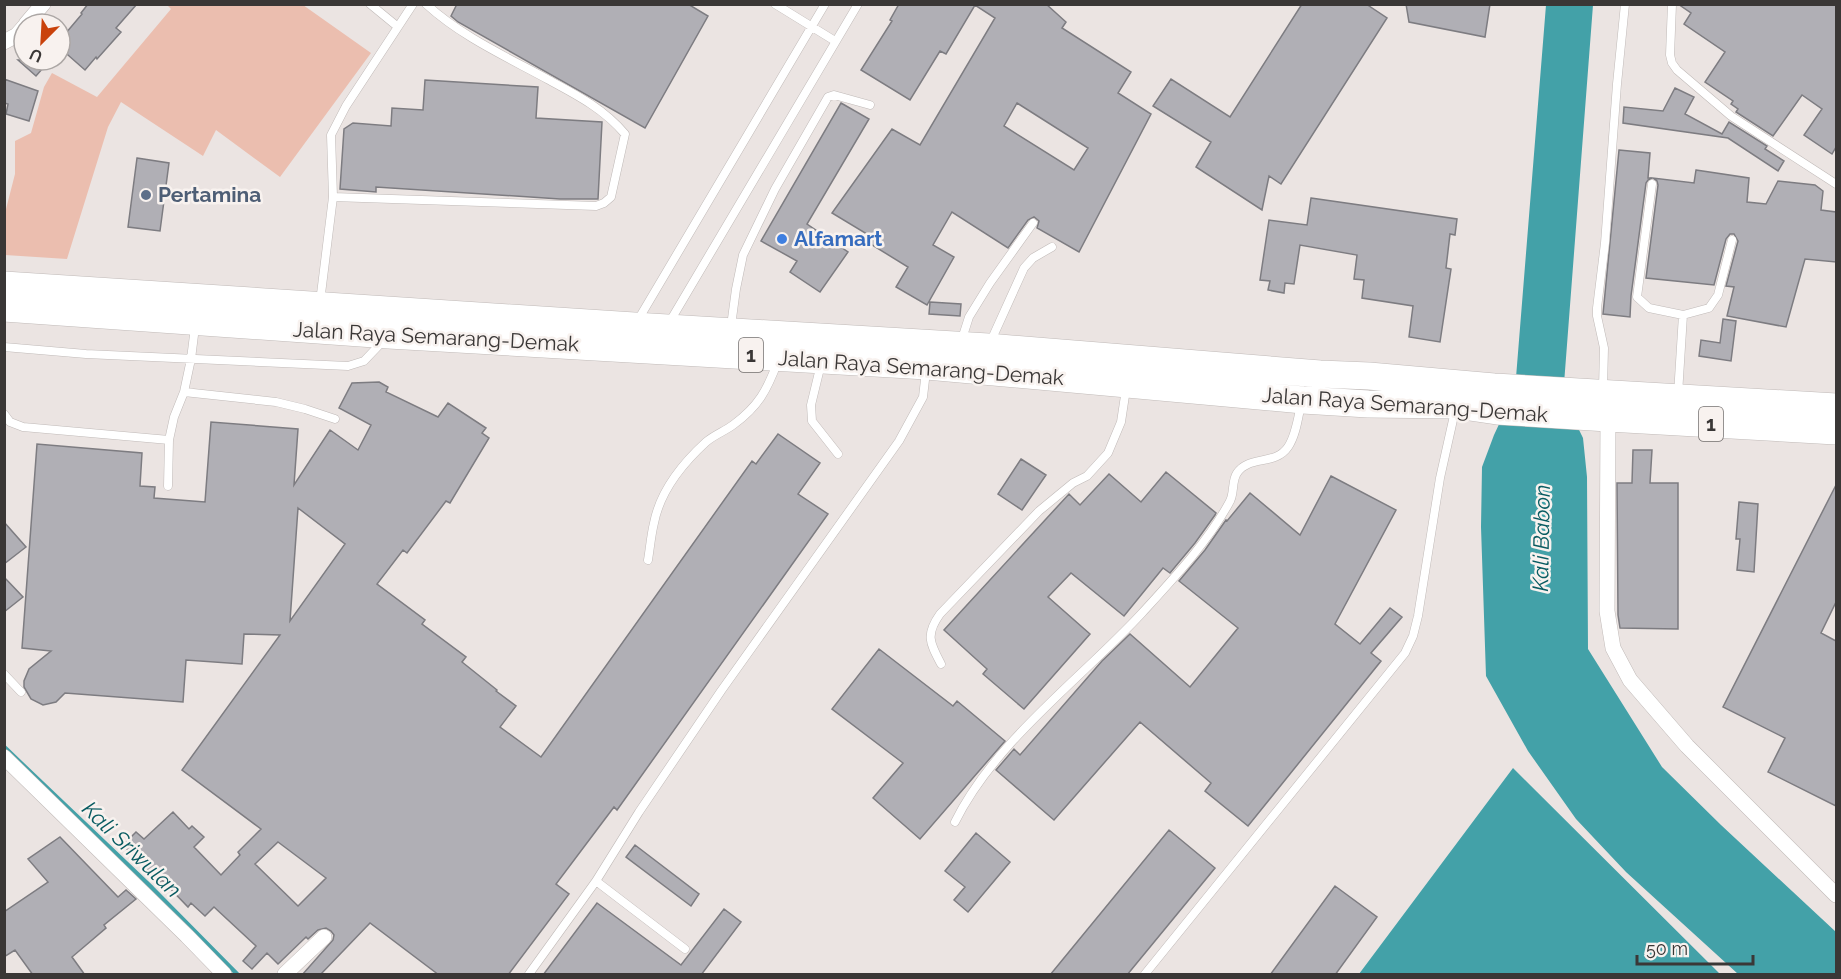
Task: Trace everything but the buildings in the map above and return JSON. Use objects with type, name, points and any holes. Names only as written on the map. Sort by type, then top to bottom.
[{"type":"highway","name":"Jalan Raya Semarang-Demak","points":[[4,285],[960,345],[1369,376],[1496,399],[1596,405],[1836,431]]},
{"type":"highway","name":"Jalan Raya Semarang-Demak","points":[[4,308],[389,335],[927,366],[1368,404],[1456,405],[1496,399]]},
{"type":"highway","name":"Jalan Raya Semarang-Demak","points":[[1596,405],[1678,389],[1836,407]]},
{"type":"street","points":[[1596,405],[1607,611],[1613,648],[1630,680],[1687,746],[1836,895]]},
{"type":"street","points":[[4,757],[224,975]]},
{"type":"street","points":[[285,975],[324,937]]},
{"type":"lane","points":[[370,4],[398,27]]},
{"type":"lane","points":[[320,306],[333,197],[332,135],[346,106],[413,4]]},
{"type":"lane","points":[[333,197],[596,206],[604,203],[610,197],[625,134],[617,124],[593,104],[480,43],[445,21],[426,4]]},
{"type":"lane","points":[[775,4],[835,41]]},
{"type":"lane","points":[[634,326],[825,4]]},
{"type":"lane","points":[[665,327],[673,318],[858,4]]},
{"type":"lane","points":[[1596,405],[1604,348],[1597,316],[1598,299],[1605,243],[1625,4]]},
{"type":"lane","points":[[1672,4],[1670,55],[1677,70],[1731,116],[1836,184]]},
{"type":"lane","points":[[730,331],[743,255],[775,189],[828,97],[834,95],[870,105]]},
{"type":"lane","points":[[1652,184],[1637,297],[1649,308],[1683,315],[1709,308],[1718,295],[1732,240]]},
{"type":"lane","points":[[960,345],[969,316],[1033,223]]},
{"type":"lane","points":[[988,347],[1024,268],[1033,258],[1052,247]]},
{"type":"lane","points":[[1678,389],[1683,315]]},
{"type":"lane","points":[[168,486],[169,440],[174,417],[184,392],[195,322]]},
{"type":"lane","points":[[4,347],[348,366],[364,361],[389,335]]},
{"type":"lane","points":[[648,560],[654,521],[665,493],[689,459],[708,440],[734,424],[760,401],[780,357]]},
{"type":"lane","points":[[822,360],[811,405],[812,421],[838,454]]},
{"type":"lane","points":[[529,975],[596,881],[639,812],[715,700],[899,441],[923,397],[927,366]]},
{"type":"lane","points":[[941,664],[931,644],[930,631],[935,621],[1039,511],[1073,483],[1087,476],[1108,453],[1121,422],[1127,384]]},
{"type":"lane","points":[[184,392],[276,402],[335,419]]},
{"type":"lane","points":[[955,822],[974,788],[1021,732],[1140,614],[1195,552],[1231,500],[1233,483],[1238,472],[1248,463],[1273,459],[1287,448],[1303,400]]},
{"type":"lane","points":[[1145,975],[1405,652],[1419,616],[1440,478],[1456,405]]},
{"type":"lane","points":[[4,414],[10,422],[23,427],[169,440]]},
{"type":"lane","points":[[4,674],[21,692]]},
{"type":"lane","points":[[596,881],[685,949]]},
{"type":"shaded area","points":[[167,5],[303,5],[371,53],[280,177],[216,130],[203,156],[121,102],[108,127],[67,259],[5,255],[5,213],[15,174],[15,141],[31,133],[44,87],[52,73],[97,97],[171,9]]},
{"type":"water","name":"Kali Babon","points":[[1546,5],[1593,5],[1563,397],[1583,438],[1587,477],[1588,649],[1662,767],[1836,932],[1836,974],[1738,974],[1626,872],[1576,819],[1528,751],[1486,676],[1481,527],[1482,467],[1515,390]]},
{"type":"water","points":[[1513,768],[1720,974],[1359,974]]},
{"type":"waterway","name":"Kali Sriwulan","points":[[4,747],[152,888],[237,974]]},
{"type":"place","name":"Pertamina","points":[[146,195]]},
{"type":"place","name":"Alfamart","points":[[782,239]]}]
